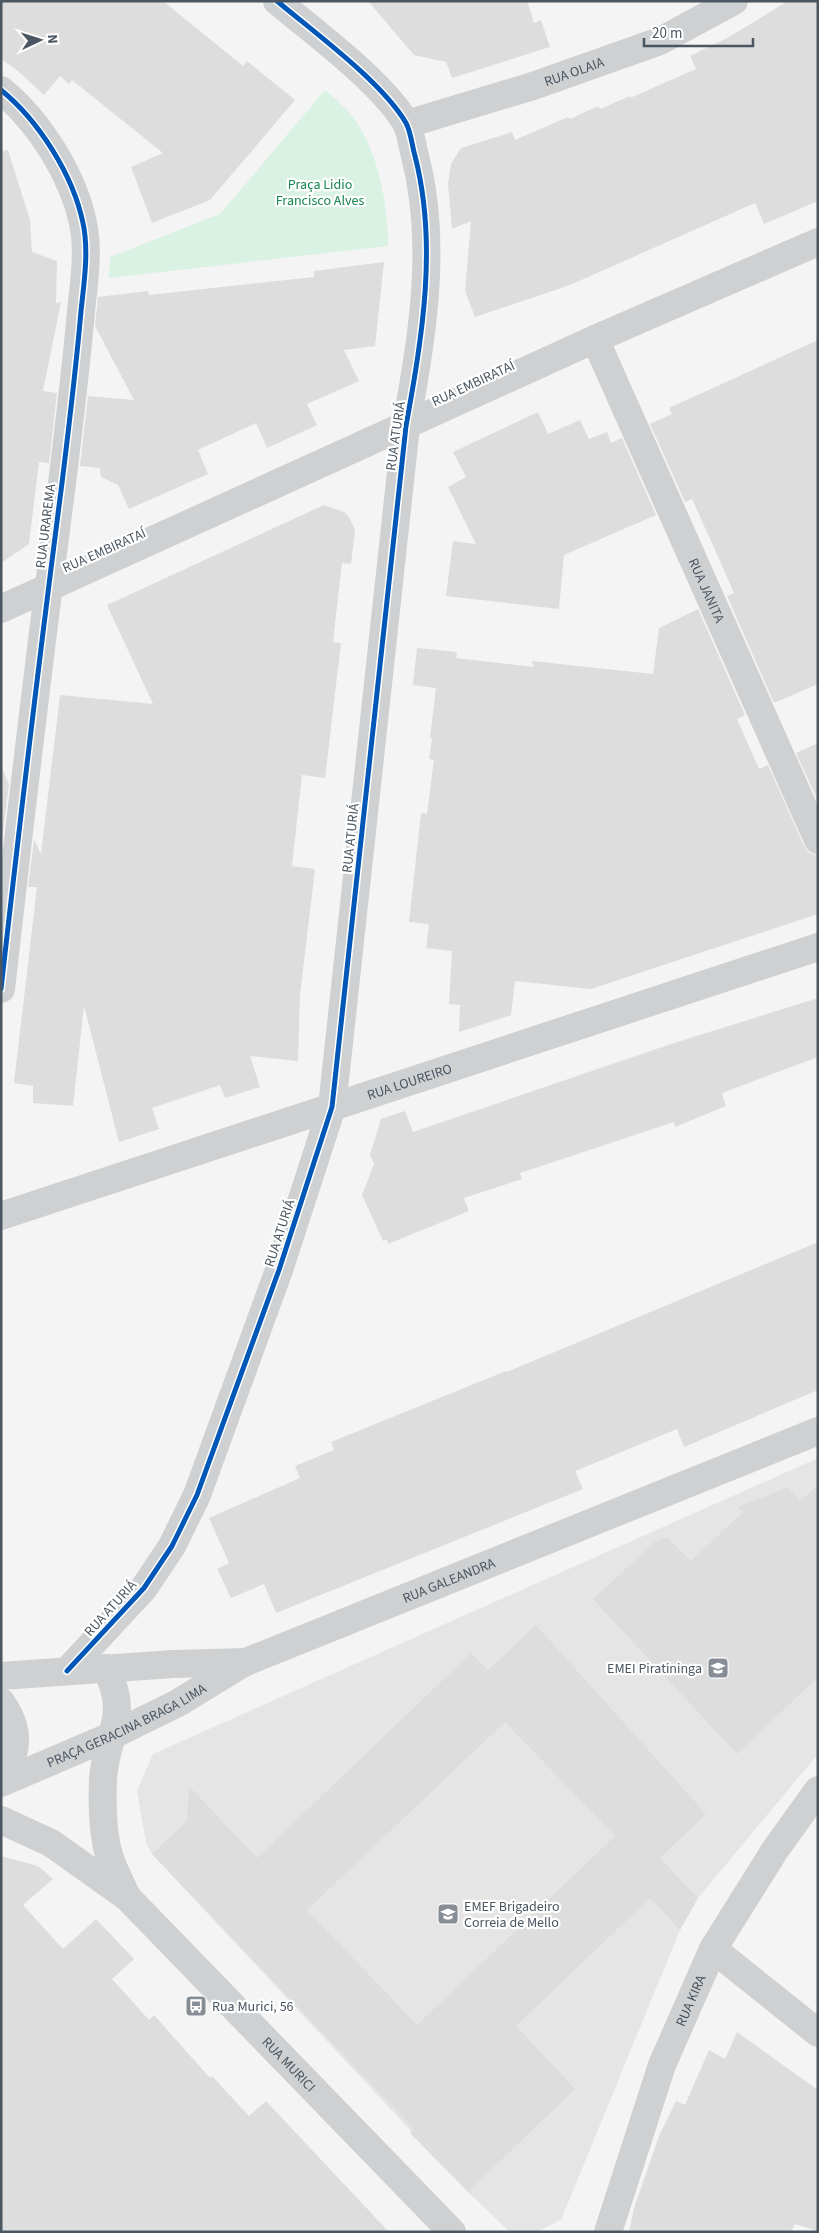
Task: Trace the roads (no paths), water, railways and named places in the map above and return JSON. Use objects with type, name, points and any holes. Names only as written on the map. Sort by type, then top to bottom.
[{"type":"street","name":"RUA ATURIÁ","points":[[67,1671],[144,1588],[172,1546],[197,1495],[279,1270],[332,1107],[406,426],[422,340],[428,250],[420,176],[407,124],[382,92],[277,1]]},
{"type":"street","name":"RUA OLAIA","points":[[407,124],[533,86],[660,41],[734,1]]},
{"type":"street","name":"RUA URAREMA","points":[[1,90],[17,103],[49,146],[73,184],[84,225],[86,265],[74,389],[48,588],[1,989]]},
{"type":"street","name":"RUA EMBIRATAÍ","points":[[1,608],[595,339],[818,242]]},
{"type":"street","name":"RUA JANITA","points":[[595,339],[818,840]]},
{"type":"street","name":"RUA LOUREIRO","points":[[1,1216],[818,947]]},
{"type":"street","name":"RUA GALEANDRA","points":[[67,1671],[246,1662],[818,1431]]},
{"type":"street","name":"PRAÇA GERACINA BRAGA LIMA","points":[[1,1783],[113,1735],[178,1703],[246,1662]]},
{"type":"street","name":"RUA MURICI","points":[[106,1668],[118,1701],[118,1718],[103,1776],[102,1816],[109,1855],[127,1897]]},
{"type":"street","points":[[1,1676],[67,1671]]},
{"type":"street","points":[[1,1702],[12,1716],[16,1741],[11,1765],[1,1778]]},
{"type":"street","name":"RUA KIRA","points":[[608,2232],[662,2065],[713,1949],[775,1850],[818,1790]]},
{"type":"street","name":"RUA MURICI","points":[[1,1820],[51,1843],[127,1897],[452,2232]]},
{"type":"street","points":[[713,1949],[818,2032]]},
{"type":"place","name":"EMEI Piratininga","points":[[718,1668]]},
{"type":"place","name":"EMEF Brigadeiro Correia de Mello","points":[[448,1914]]},
{"type":"place","name":"Rua Murici, 56","points":[[196,2006]]},
{"type":"park label","name":"Praça Lidio Francisco Alves","points":[[320,192]]}]
